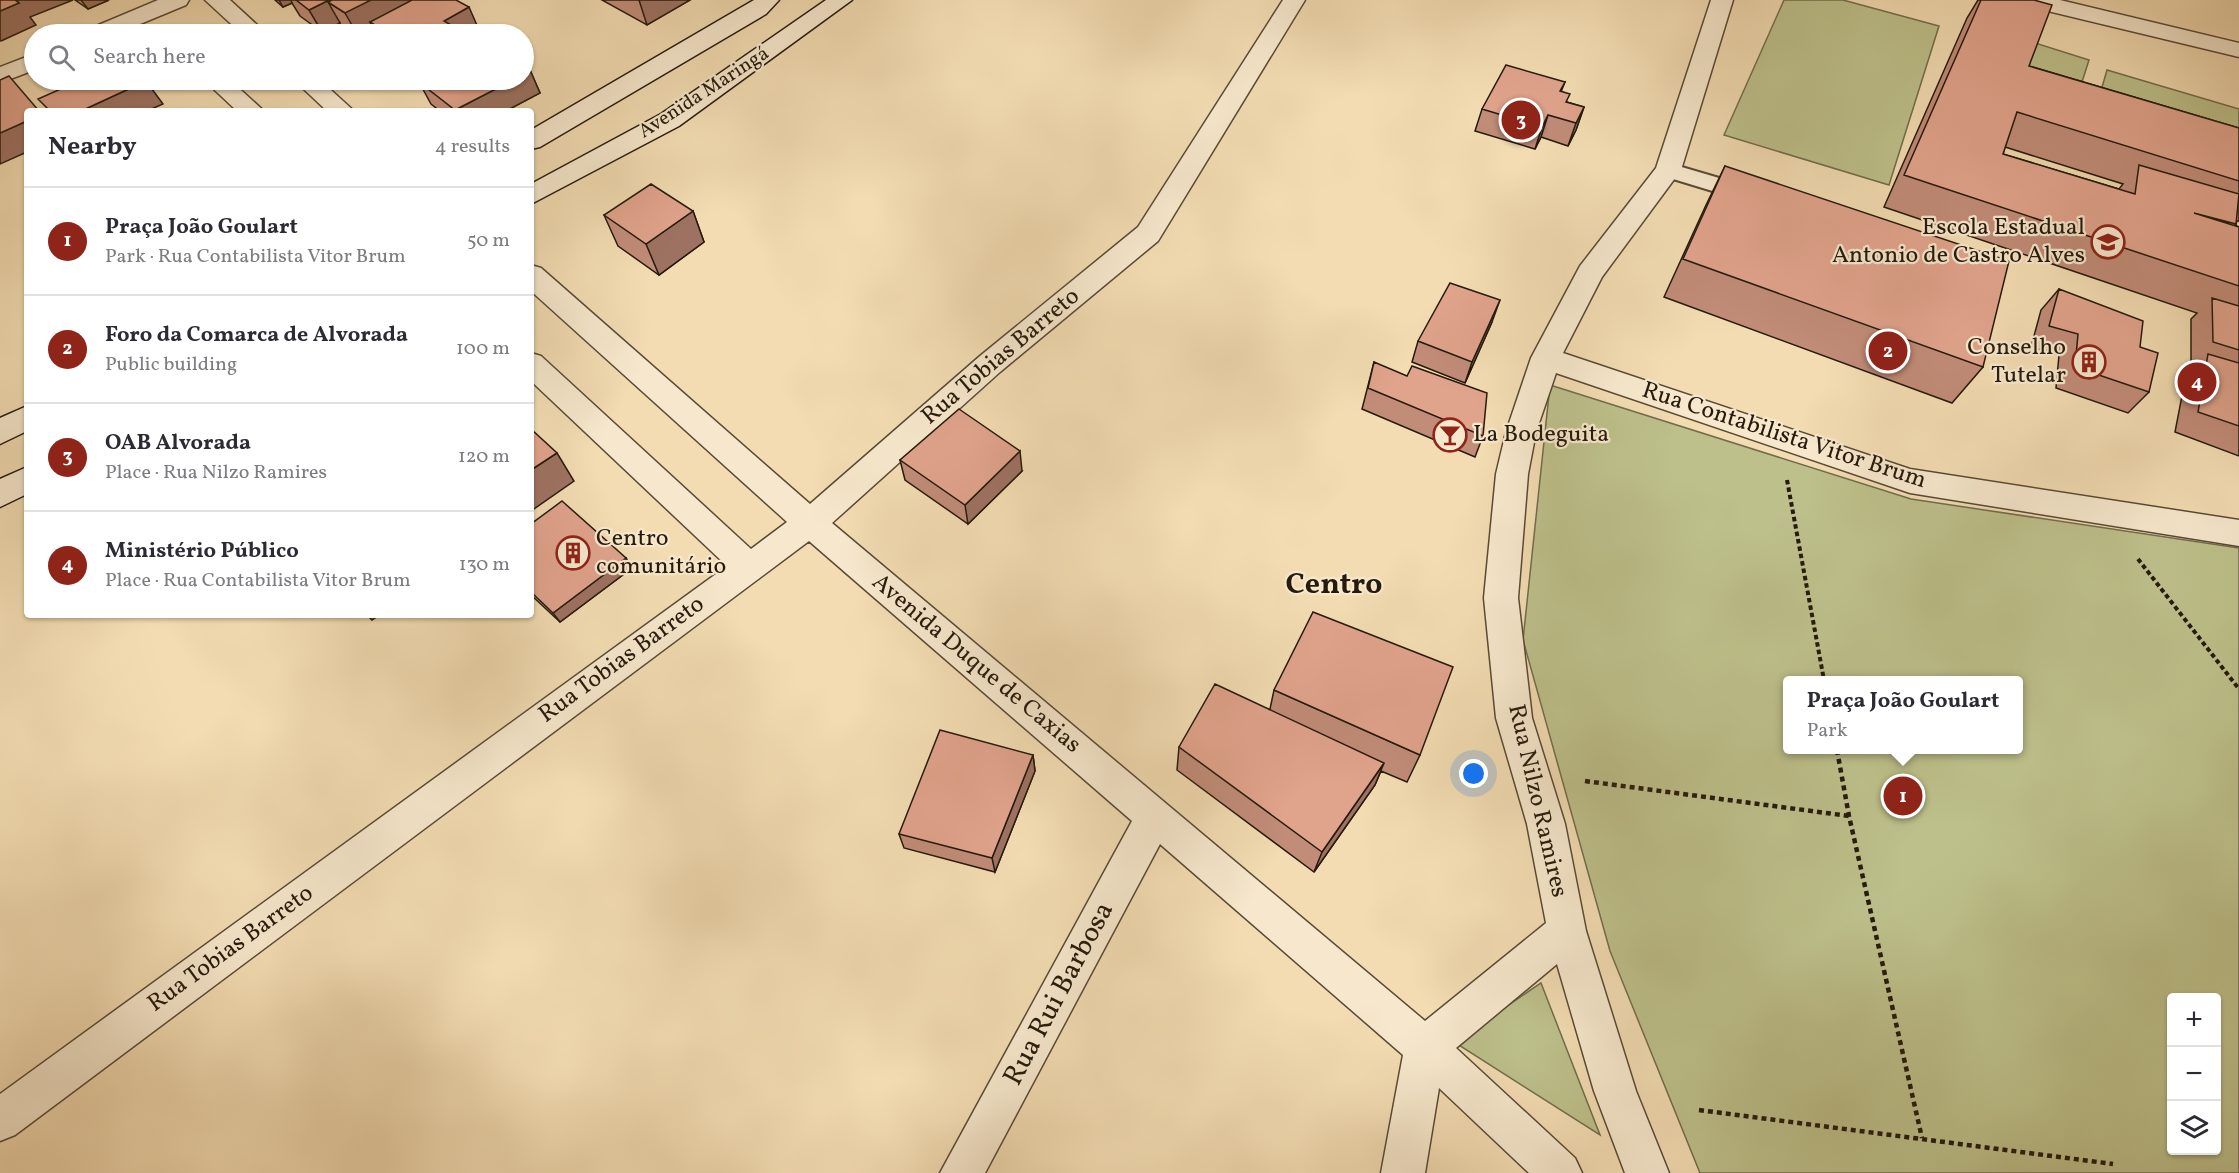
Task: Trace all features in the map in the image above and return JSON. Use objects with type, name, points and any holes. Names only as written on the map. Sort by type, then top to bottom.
[{"type":"street","points":[[141,24],[150,22],[178,0]]},
{"type":"street","points":[[216,0],[244,24]]},
{"type":"street","name":"Avenida Maringá","points":[[534,139],[747,15],[768,0]]},
{"type":"street","name":"Avenida Maringá","points":[[534,193],[670,120],[841,0]]},
{"type":"street","name":"Rua Tobias Barreto","points":[[0,1120],[810,523],[990,364],[1148,234],[1294,0]]},
{"type":"street","name":"Rua Nilzo Ramires","points":[[1647,1173],[1615,1091],[1567,931],[1546,824],[1514,718],[1501,598],[1512,474],[1521,432],[1545,357],[1590,273],[1668,170],[1722,0]]},
{"type":"street","points":[[2031,0],[2239,50]]},
{"type":"street","points":[[0,76],[24,65]]},
{"type":"street","points":[[228,90],[249,108]]},
{"type":"street","points":[[318,90],[339,108]]},
{"type":"street","name":"Avenida Duque de Caxias","points":[[534,278],[810,523],[1425,1047],[1560,1173]]},
{"type":"street","name":"Rua Contabilista Vitor Brum","points":[[1545,357],[1771,436],[1910,481],[2239,533]]},
{"type":"street","points":[[534,367],[749,567]]},
{"type":"street","points":[[0,432],[24,419]]},
{"type":"street","points":[[0,494],[24,481]]},
{"type":"street","name":"Rua Rui Barbosa","points":[[962,1173],[1155,816]]},
{"type":"street","points":[[1403,1173],[1425,1047],[1567,931]]},
{"type":"lane","points":[[1668,170],[1770,201]]},
{"type":"path","points":[[1785,473],[1823,676]]},
{"type":"path","points":[[2131,550],[2239,689]]},
{"type":"path","points":[[1838,754],[1849,816],[1922,1138]]},
{"type":"path","points":[[1585,781],[1849,816]]},
{"type":"path","points":[[1699,1110],[2113,1164]]},
{"type":"green space","points":[[1784,0],[1843,0],[1939,26],[1889,185],[1724,135]]},
{"type":"green space","points":[[2029,41],[2089,60],[2073,110],[2010,90]]},
{"type":"green space","points":[[2107,70],[2239,109],[2239,159],[2094,115]]},
{"type":"green space","points":[[1550,385],[1911,499],[2239,548],[2239,1173],[1700,1173],[1610,951],[1523,640]]},
{"type":"green space","points":[[1541,983],[1600,1135],[1454,1042]]},
{"type":"building","points":[[0,0],[15,0],[19,3],[0,11]]},
{"type":"building","points":[[296,0],[329,0],[309,10]]},
{"type":"building","points":[[332,0],[371,0],[345,13],[328,2]]},
{"type":"building","points":[[412,0],[456,0],[469,7],[444,21],[449,24],[373,24],[370,22]]},
{"type":"building","points":[[1981,0],[2034,0],[2052,5],[2029,66],[2239,128],[2239,181],[2017,112],[2003,154],[2135,194],[2139,165],[2239,194],[2236,224],[2194,213],[2239,227],[2239,286],[1904,175]]},
{"type":"building","points":[[1506,65],[1565,82],[1560,91],[1570,94],[1566,102],[1584,107],[1576,123],[1548,115],[1542,127],[1482,109]]},
{"type":"building","points":[[9,76],[36,108],[24,108],[24,122],[0,133],[0,80]]},
{"type":"building","points":[[58,90],[126,90],[88,108],[47,108],[38,99]]},
{"type":"building","points":[[429,90],[494,90],[459,108],[452,108]]},
{"type":"building","points":[[1725,166],[2009,261],[1983,367],[1683,259]]},
{"type":"building","points":[[651,184],[693,211],[646,244],[604,215]]},
{"type":"building","points":[[1450,283],[1500,300],[1472,362],[1418,341]]},
{"type":"building","points":[[2059,289],[2143,321],[2140,347],[2158,353],[2149,392],[2075,367],[2078,334],[2049,326]]},
{"type":"building","points":[[2212,298],[2239,306],[2239,350],[2213,342]]},
{"type":"building","points":[[2208,354],[2239,363],[2239,426],[2198,412]]},
{"type":"building","points":[[1374,362],[1407,376],[1412,366],[1487,393],[1483,436],[1368,388]]},
{"type":"building","points":[[959,409],[1020,451],[965,505],[900,460]]},
{"type":"building","points":[[534,432],[557,453],[534,468]]},
{"type":"building","name":"Centro comunitário","points":[[562,501],[626,558],[553,613],[534,595],[534,522]]},
{"type":"building","points":[[1313,612],[1453,667],[1420,755],[1274,690]]},
{"type":"building","points":[[1215,684],[1384,763],[1322,852],[1179,747]]},
{"type":"building","points":[[940,730],[1033,755],[992,858],[899,834]]},
{"type":"place","name":"OAB Alvorada","points":[[1521,120]]},
{"type":"place","name":"Escola Estadual Antonio de Castro Alves","points":[[2108,242]]},
{"type":"place","name":"Foro da Comarca de Alvorada","points":[[1888,351]]},
{"type":"place","name":"Conselho Tutelar","points":[[2089,362]]},
{"type":"place","name":"Ministério Público","points":[[2197,382]]},
{"type":"place","name":"La Bodeguita","points":[[1450,435]]},
{"type":"place","name":"Centro comunitário","points":[[573,553]]},
{"type":"place","name":"Praça João Goulart","points":[[1903,796]]},
{"type":"district","name":"Centro","points":[[1334,585]]}]
